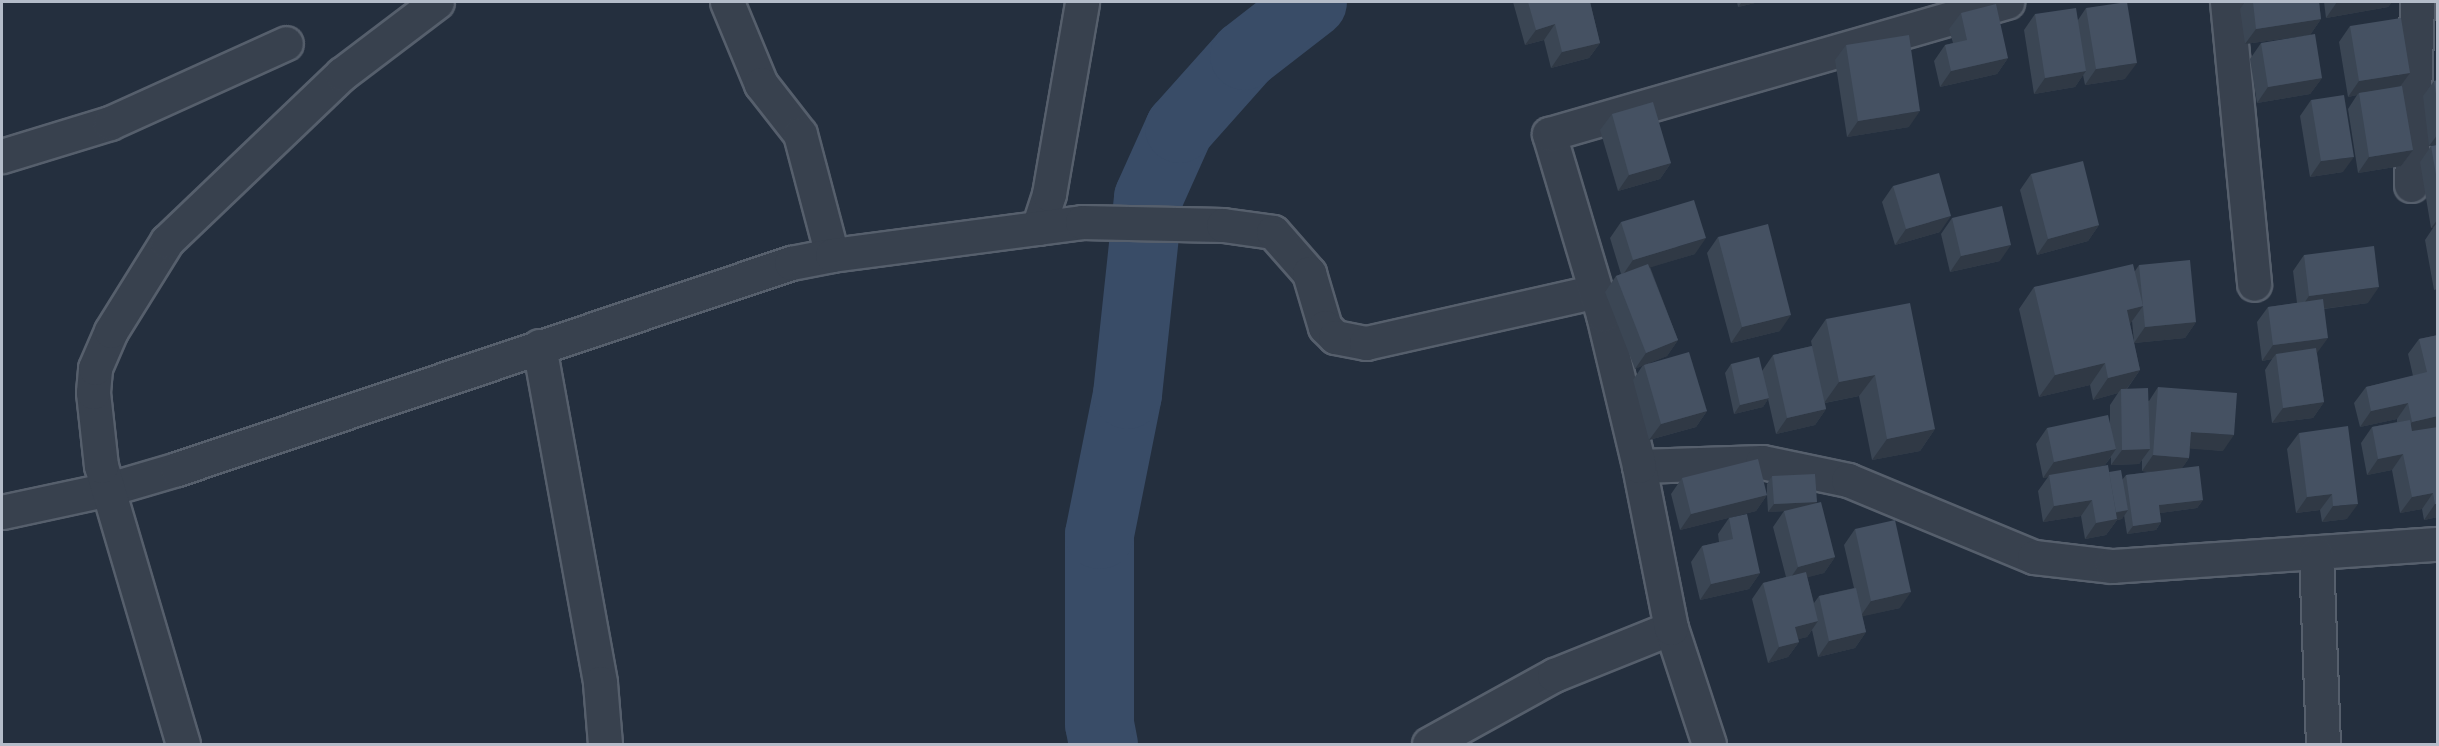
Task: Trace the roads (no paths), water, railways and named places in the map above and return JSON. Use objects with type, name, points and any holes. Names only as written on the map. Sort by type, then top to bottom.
[{"type":"street","points":[[183,744],[101,466],[93,392],[95,368],[111,331],[167,241],[342,74],[437,2]]},
{"type":"street","points":[[727,2],[761,84],[800,134],[832,255]]},
{"type":"street","points":[[1038,228],[1048,194],[1082,2]]},
{"type":"street","points":[[1709,744],[1671,628],[1639,466],[1596,291],[1549,134],[2007,2]]},
{"type":"street","points":[[2228,2],[2254,284]]},
{"type":"street","points":[[2411,185],[2417,2]]},
{"type":"street","points":[[2,156],[110,123],[286,43]]},
{"type":"street","points":[[2,512],[109,489],[791,263],[832,255],[1082,222],[1223,225],[1273,232],[1309,273],[1325,327],[1335,337],[1366,344],[1596,291]]},
{"type":"street","points":[[539,346],[600,683],[605,744]]},
{"type":"street","points":[[1639,466],[1762,462],[1848,480],[2034,557],[2112,566],[2438,544]]},
{"type":"street","points":[[2316,554],[2323,744]]},
{"type":"street","points":[[1429,744],[1554,675],[1671,628]]},
{"type":"waterway","points":[[1103,744],[1099,724],[1099,534],[1127,394],[1148,197],[1179,128],[1244,55],[1312,2]]}]
